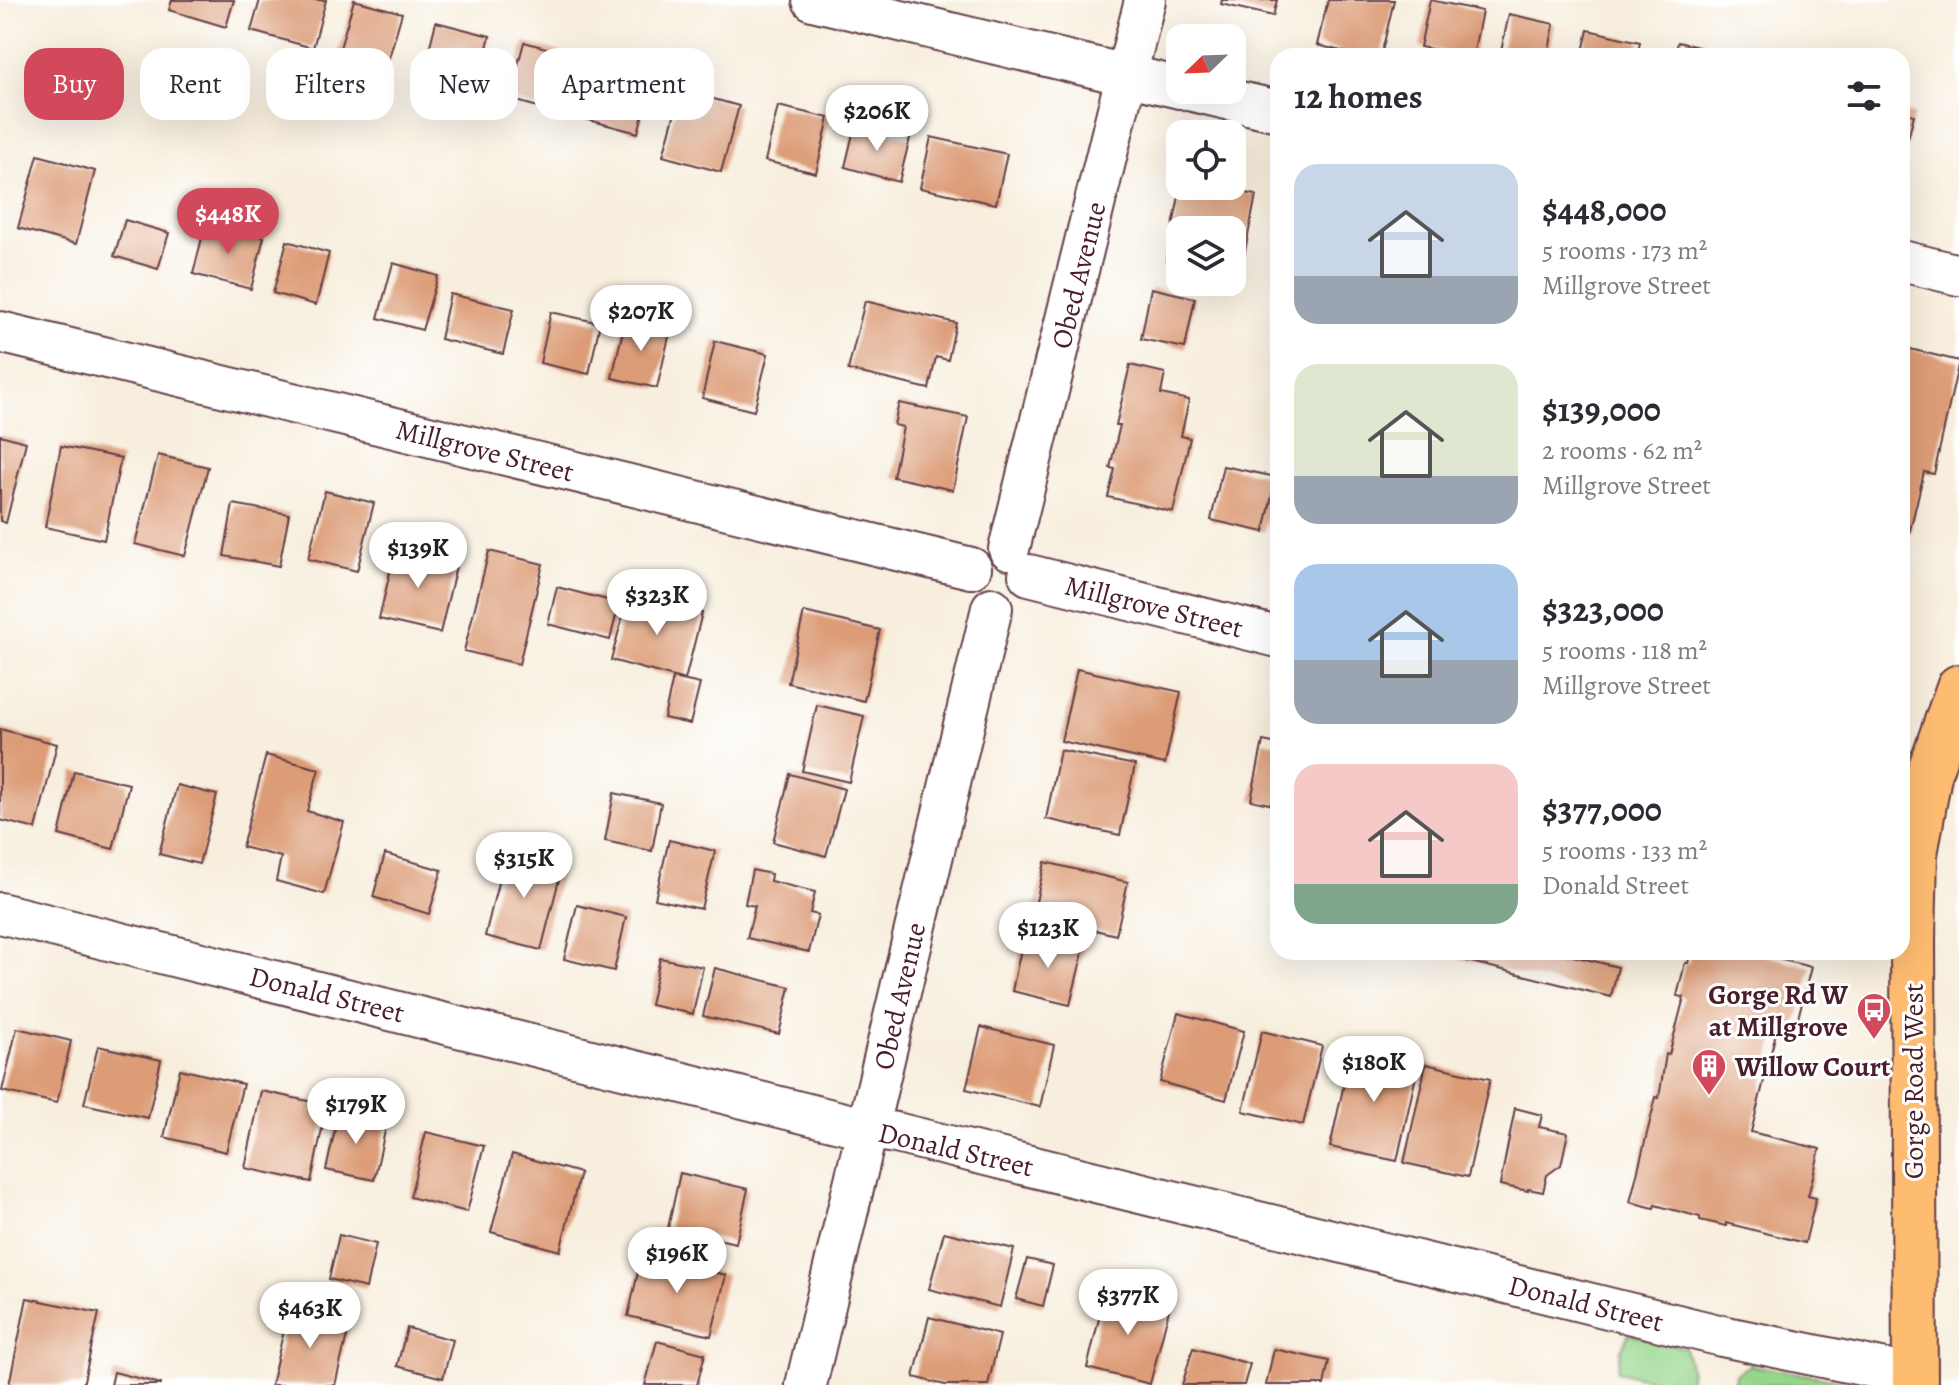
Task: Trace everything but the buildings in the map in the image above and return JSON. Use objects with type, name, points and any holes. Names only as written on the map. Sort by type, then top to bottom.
[{"type":"main road","name":"Gorge Road West","points":[[1915,1380],[1913,801],[1930,770],[1959,687]]},
{"type":"street","points":[[813,0],[1166,84]]},
{"type":"street","name":"Obed Avenue","points":[[1019,562],[1145,0]]},
{"type":"street","points":[[1246,103],[1270,109]]},
{"type":"street","points":[[1910,263],[1959,275]]},
{"type":"street","name":"Millgrove Street","points":[[0,332],[971,568]]},
{"type":"street","points":[[990,549],[1019,562],[1026,594],[1019,601],[1002,608],[992,608],[975,597],[970,588],[971,568],[975,559],[990,549]]},
{"type":"street","name":"Millgrove Street","points":[[1019,562],[1270,635]]},
{"type":"street","name":"Obed Avenue","points":[[806,1385],[992,608]]},
{"type":"street","name":"Donald Street","points":[[0,913],[868,1129],[896,1133],[1722,1336],[1915,1380]]},
{"type":"green space","points":[[1629,1334],[1685,1348],[1690,1372],[1686,1385],[1617,1371],[1621,1350]]},
{"type":"green space","points":[[1750,1365],[1852,1385],[1732,1385],[1736,1374]]},
{"type":"place","name":"Gorge Rd W at Millgrove","points":[[1874,1041]]},
{"type":"place","name":"Willow Court","points":[[1709,1097]]}]
